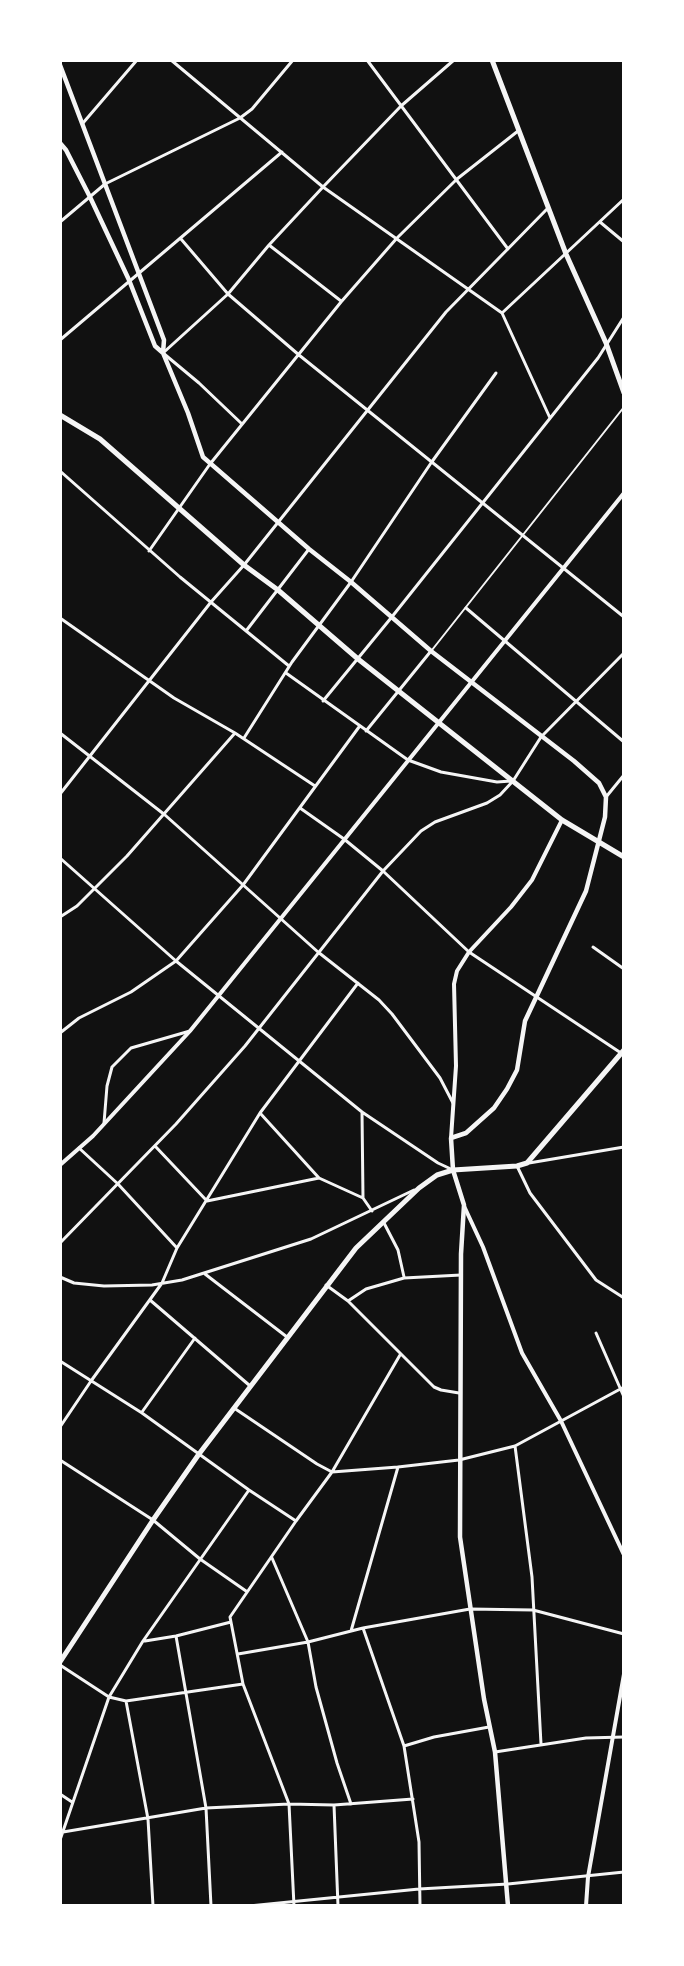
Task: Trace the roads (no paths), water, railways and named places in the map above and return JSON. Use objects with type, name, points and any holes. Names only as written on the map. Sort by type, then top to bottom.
[{"type":"main road","points":[[492,60],[566,254],[606,343],[624,393]]},
{"type":"main road","points":[[60,65],[164,340],[163,353]]},
{"type":"main road","points":[[60,143],[66,150],[90,197],[129,280],[155,346],[163,353],[203,457],[431,651],[598,783],[606,797],[605,816],[586,891],[525,1022],[517,1070],[494,1108],[466,1133],[451,1138],[453,1170],[464,1205],[459,1393],[460,1537],[489,1727],[495,1752],[508,1884],[508,1906]]},
{"type":"main road","points":[[60,415],[100,439],[244,565],[278,590],[358,659],[562,820],[624,857]]},
{"type":"main road","points":[[60,1663],[198,1454],[356,1248],[419,1188],[437,1175],[453,1170],[527,1164],[623,1053]]},
{"type":"street","points":[[83,123],[137,60]]},
{"type":"street","points":[[171,60],[323,187],[502,313],[550,418]]},
{"type":"street","points":[[60,222],[105,184],[240,118],[252,109],[293,60]]},
{"type":"street","points":[[368,60],[508,249]]},
{"type":"street","points":[[242,424],[163,353],[228,294],[269,245],[401,106],[454,60]]},
{"type":"street","points":[[149,550],[210,464],[341,302],[397,238],[457,178],[519,130]]},
{"type":"street","points":[[60,340],[282,152]]},
{"type":"street","points":[[502,313],[624,199]]},
{"type":"street","points":[[60,794],[211,602],[244,565],[446,312],[549,207]]},
{"type":"street","points":[[600,222],[624,242]]},
{"type":"street","points":[[181,239],[228,294],[299,356],[624,617]]},
{"type":"street","points":[[269,245],[341,302]]},
{"type":"street","points":[[323,701],[392,618],[598,358],[624,317]]},
{"type":"street","points":[[244,738],[289,666],[351,582],[431,463],[496,373]]},
{"type":"street","points":[[366,731],[523,537],[624,407]]},
{"type":"street","points":[[60,471],[149,550],[289,666]]},
{"type":"street","points":[[60,1165],[79,1149],[190,1031],[624,493]]},
{"type":"street","points":[[246,631],[309,549]]},
{"type":"street","points":[[466,608],[624,742]]},
{"type":"street","points":[[60,618],[149,681],[244,738],[315,786]]},
{"type":"street","points":[[60,1243],[184,1116],[259,1029],[383,871],[421,831],[435,822],[487,803],[500,795],[513,781],[541,737],[624,653]]},
{"type":"street","points":[[286,673],[408,760],[450,774],[497,782],[513,781]]},
{"type":"street","points":[[60,1033],[79,1018],[130,992],[176,961],[243,885],[359,727]]},
{"type":"street","points":[[60,732],[165,815],[318,952],[379,1000],[440,1078],[453,1103]]},
{"type":"street","points":[[60,917],[95,890],[165,815],[235,733]]},
{"type":"street","points":[[606,797],[624,775]]},
{"type":"street","points":[[300,808],[344,839],[383,871],[469,952],[623,1053]]},
{"type":"street","points":[[451,1138],[456,1036],[454,984],[457,970],[469,952],[511,907],[532,880],[562,820]]},
{"type":"street","points":[[60,858],[176,961],[362,1112],[438,1163],[453,1170]]},
{"type":"street","points":[[593,947],[624,969]]},
{"type":"street","points":[[60,1427],[162,1283],[177,1248],[260,1113],[358,983]]},
{"type":"street","points":[[104,1123],[106,1086],[112,1067],[131,1048],[190,1031]]},
{"type":"street","points":[[362,1112],[363,1198]]},
{"type":"street","points":[[260,1113],[319,1178],[363,1198],[372,1210]]},
{"type":"street","points":[[154,1146],[207,1201]]},
{"type":"street","points":[[527,1164],[624,1147]]},
{"type":"street","points":[[79,1149],[118,1184],[177,1248]]},
{"type":"street","points":[[517,1166],[530,1193],[596,1280],[624,1298]]},
{"type":"street","points":[[207,1201],[319,1178]]},
{"type":"street","points":[[60,1277],[74,1283],[105,1286],[162,1283],[204,1274],[311,1239],[419,1188]]},
{"type":"street","points":[[464,1205],[483,1247],[522,1353],[561,1421],[624,1555]]},
{"type":"street","points":[[384,1223],[398,1251],[404,1278]]},
{"type":"street","points":[[204,1274],[287,1337]]},
{"type":"street","points":[[348,1301],[366,1289],[404,1278],[461,1275]]},
{"type":"street","points":[[326,1285],[348,1301],[434,1387],[459,1393]]},
{"type":"street","points":[[150,1300],[249,1385]]},
{"type":"street","points":[[596,1333],[624,1397]]},
{"type":"street","points":[[142,1413],[195,1338]]},
{"type":"street","points":[[294,1904],[289,1804],[243,1684],[230,1617],[231,1612],[332,1472],[400,1355]]},
{"type":"street","points":[[60,1361],[142,1413],[296,1521]]},
{"type":"street","points":[[234,1408],[332,1472],[459,1460],[515,1446],[622,1388]]},
{"type":"street","points":[[515,1446],[532,1577],[541,1744]]},
{"type":"street","points":[[60,1460],[153,1520],[200,1559],[246,1591]]},
{"type":"street","points":[[351,1631],[398,1467]]},
{"type":"street","points":[[60,1840],[109,1697],[143,1641],[249,1490]]},
{"type":"street","points":[[272,1558],[308,1642],[316,1687],[351,1804]]},
{"type":"street","points":[[238,1654],[470,1609],[533,1610],[624,1634]]},
{"type":"street","points":[[143,1641],[231,1623]]},
{"type":"street","points":[[363,1628],[404,1746],[419,1842],[420,1906]]},
{"type":"street","points":[[176,1636],[206,1808],[211,1906]]},
{"type":"street","points":[[60,1663],[109,1697],[126,1701],[243,1684]]},
{"type":"street","points":[[586,1906],[588,1876],[624,1674]]},
{"type":"street","points":[[126,1701],[148,1819],[153,1906]]},
{"type":"street","points":[[404,1746],[434,1737],[489,1727]]},
{"type":"street","points":[[495,1752],[586,1738],[624,1737]]},
{"type":"street","points":[[60,1794],[72,1802]]},
{"type":"street","points":[[62,1832],[206,1808],[289,1804],[334,1805],[413,1799]]},
{"type":"street","points":[[334,1805],[338,1906]]},
{"type":"street","points":[[249,1906],[294,1904],[337,1897],[419,1889],[508,1884],[624,1872]]}]
